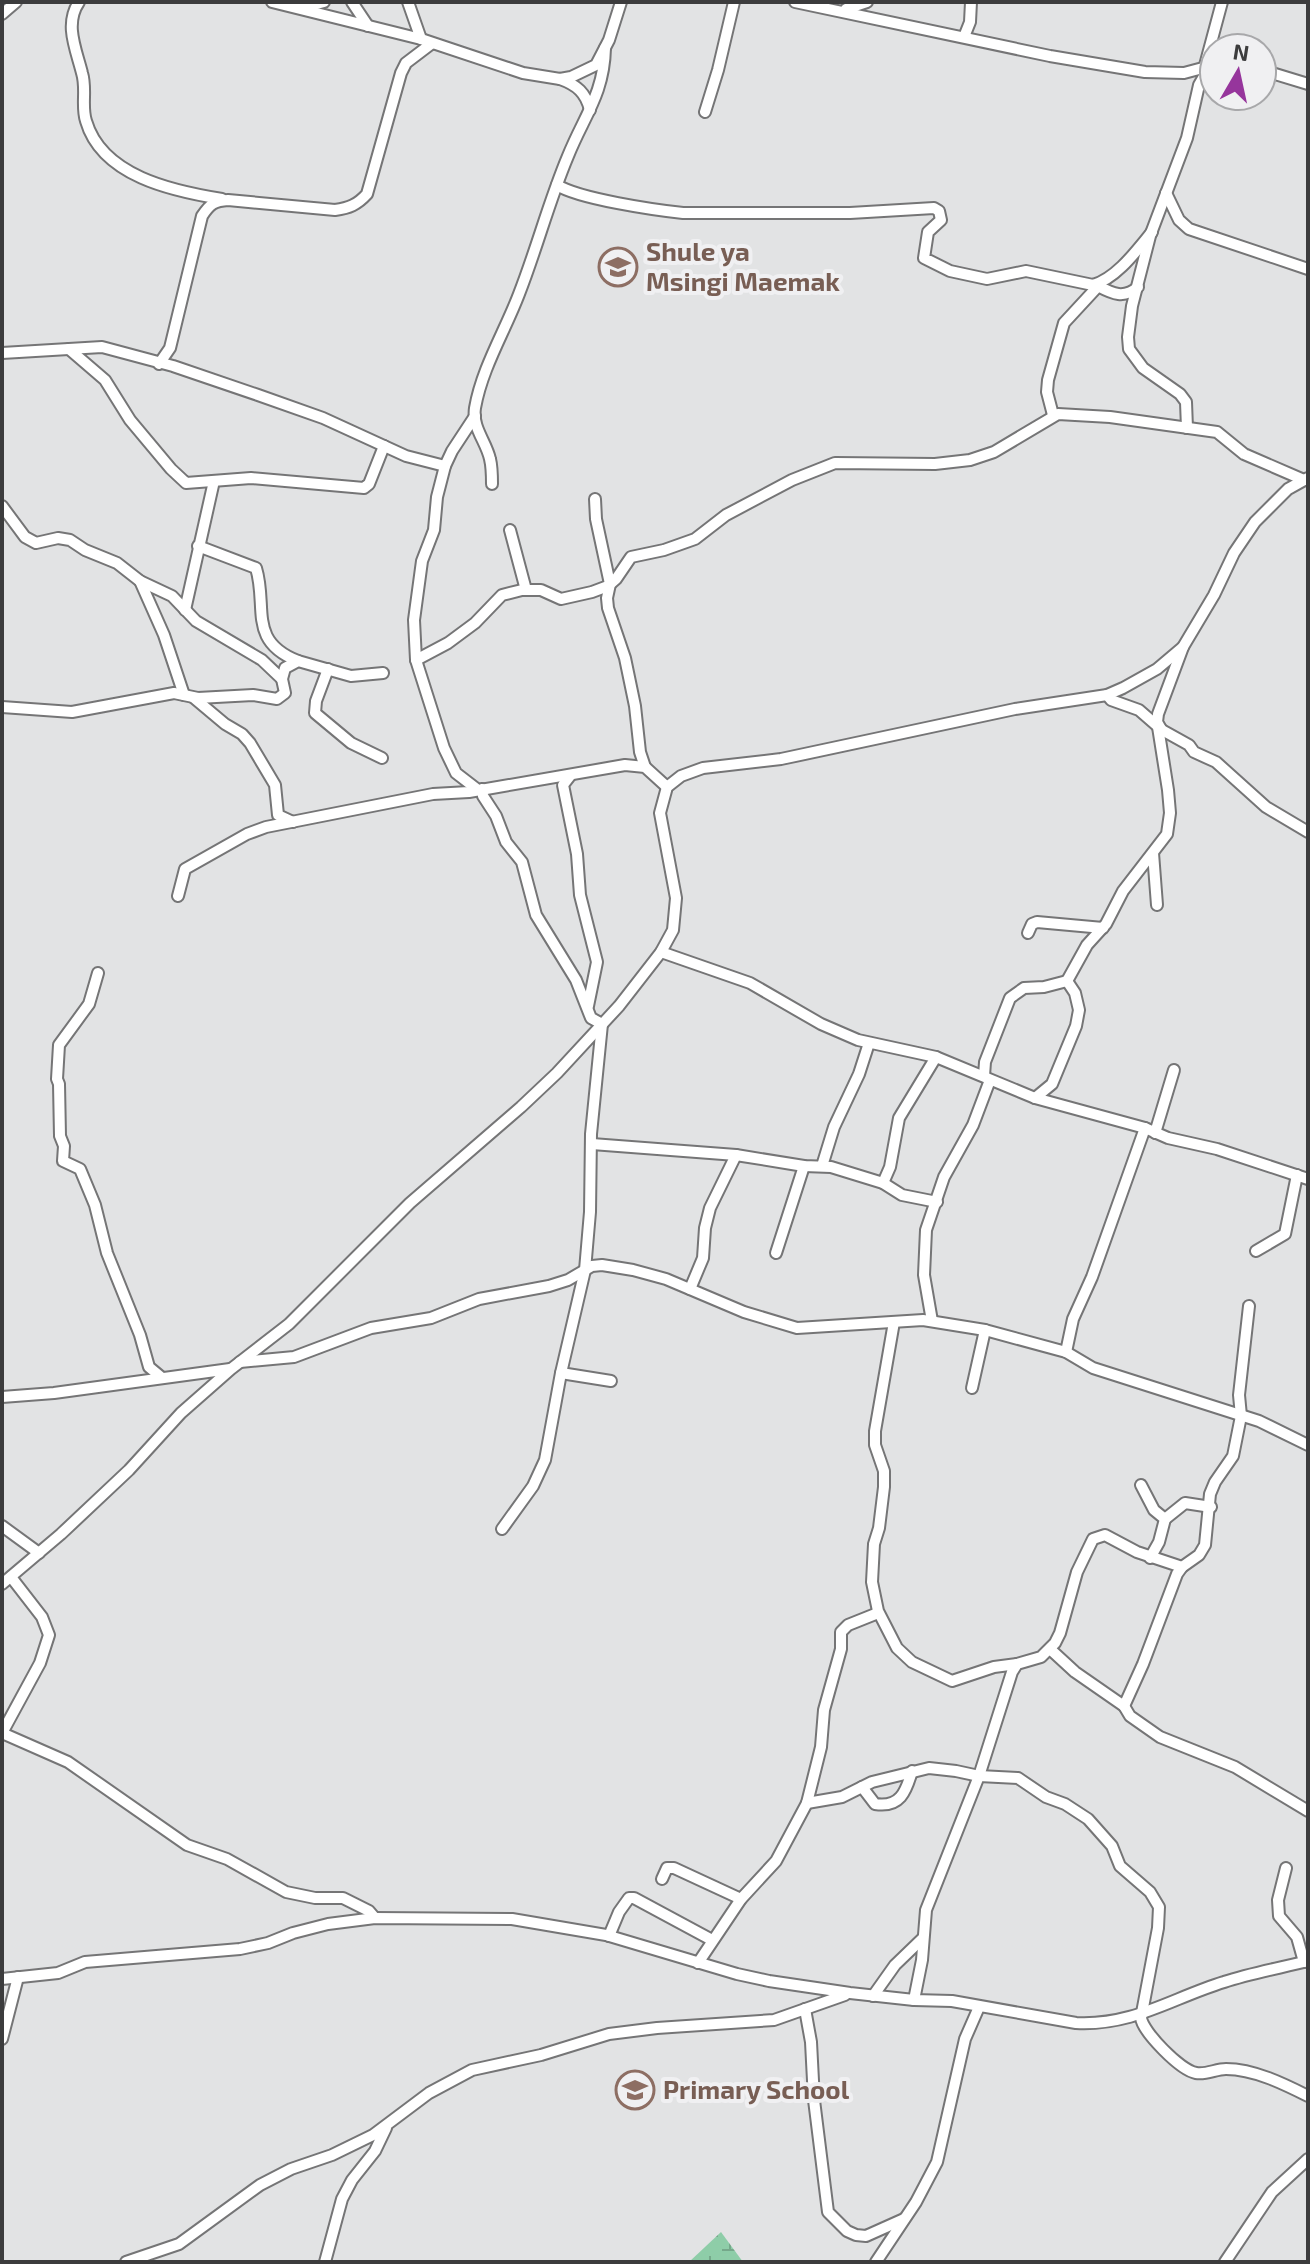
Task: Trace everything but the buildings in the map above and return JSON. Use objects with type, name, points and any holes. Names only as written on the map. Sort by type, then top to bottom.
[{"type":"street","points":[[2,14],[16,2]]},
{"type":"street","points":[[79,2],[71,21],[85,80],[84,115],[104,155],[145,179],[228,200],[335,210],[350,208],[360,202],[367,194],[401,73],[426,41]]},
{"type":"street","points":[[272,2],[426,41],[523,73],[560,79],[580,89],[590,110]]},
{"type":"street","points":[[300,9],[324,2]]},
{"type":"street","points":[[352,2],[368,26]]},
{"type":"street","points":[[408,2],[426,41]]},
{"type":"street","points":[[560,79],[596,65],[621,2]]},
{"type":"street","points":[[705,112],[734,2]]},
{"type":"street","points":[[795,2],[1050,56],[1145,72],[1180,73],[1198,69]]},
{"type":"street","points":[[841,10],[867,2]]},
{"type":"street","points":[[964,37],[970,22],[971,2]]},
{"type":"street","points":[[1216,32],[1222,2]]},
{"type":"street","points":[[602,1024],[591,1018],[576,980],[536,915],[522,862],[506,842],[496,816],[480,789],[456,773],[450,763],[416,660],[414,620],[422,561],[434,530],[437,497],[445,466],[475,416],[486,371],[523,283],[541,224],[602,81],[605,48]]},
{"type":"street","points":[[1278,75],[1308,84]]},
{"type":"street","points":[[1187,428],[1186,402],[1180,394],[1143,368],[1129,349],[1129,324],[1152,232],[1187,138],[1198,89]]},
{"type":"street","points":[[557,185],[573,192],[683,213],[850,213],[931,207],[939,211],[941,220],[928,232],[923,254],[928,261],[955,272],[987,279],[1026,271],[1075,283],[1099,284],[1116,295],[1124,295],[1138,287]]},
{"type":"street","points":[[1166,193],[1179,220],[1189,229],[1308,269]]},
{"type":"street","points":[[159,364],[170,348],[202,216],[213,202],[228,200]]},
{"type":"street","points":[[1053,415],[1047,392],[1048,380],[1060,333],[1068,317],[1152,232]]},
{"type":"street","points":[[2,353],[102,347],[323,418],[406,456],[445,466]]},
{"type":"street","points":[[69,349],[105,380],[130,420],[186,483],[251,478],[364,488],[369,484],[384,446]]},
{"type":"street","points":[[416,660],[448,643],[475,623],[496,599],[526,590],[544,590],[561,599],[600,590],[610,584],[631,557],[695,539],[720,519],[804,475],[845,462],[935,464],[970,460],[994,452],[1053,415],[1110,417],[1220,434],[1244,454],[1306,479]]},
{"type":"street","points":[[475,416],[490,457],[492,484]]},
{"type":"street","points":[[932,1321],[924,1275],[924,1242],[944,1177],[973,1125],[987,1078],[985,1062],[1010,998],[1024,988],[1067,981],[1087,945],[1103,928],[1123,891],[1167,834],[1170,813],[1157,722],[1183,647],[1214,595],[1234,553],[1255,522],[1281,495],[1306,479]]},
{"type":"street","points":[[185,610],[214,481]]},
{"type":"street","points":[[595,499],[596,519],[610,584],[608,608],[625,658],[640,752],[645,767],[667,787]]},
{"type":"street","points":[[2,506],[14,519],[20,533],[30,541],[70,540],[117,563],[140,581],[172,596],[222,639],[262,660],[282,679],[285,693],[277,699],[253,695],[188,696],[174,693],[72,712],[2,707]]},
{"type":"street","points":[[510,530],[526,590]]},
{"type":"street","points":[[198,546],[256,568],[259,612],[268,638],[282,655],[293,662]]},
{"type":"street","points":[[140,581],[188,696],[242,734],[275,785],[278,815],[295,823]]},
{"type":"street","points":[[375,1918],[369,1911],[343,1898],[315,1898],[286,1892],[227,1859],[187,1845],[68,1762],[2,1733],[40,1663],[49,1635],[42,1617],[7,1580],[129,1470],[181,1413],[289,1324],[410,1203],[451,1170],[557,1073],[602,1024],[661,952],[673,930],[676,898],[660,813],[667,787],[681,776],[703,768],[781,759],[1015,709],[1107,695],[1157,669],[1183,647]]},
{"type":"street","points":[[262,660],[293,662],[360,677],[383,673]]},
{"type":"street","points":[[282,679],[293,662]]},
{"type":"street","points":[[328,669],[316,701],[315,713],[351,743],[382,758]]},
{"type":"street","points":[[1107,695],[1111,700],[1139,710],[1160,729],[1189,745],[1194,752],[1216,762],[1266,807],[1308,832]]},
{"type":"street","points":[[178,896],[182,872],[247,834],[266,827],[427,795],[570,776],[625,765],[645,767]]},
{"type":"street","points":[[570,776],[563,785],[564,801],[577,854],[580,895],[597,962],[587,1009]]},
{"type":"street","points":[[1153,853],[1157,905]]},
{"type":"street","points":[[1028,933],[1032,924],[1037,922],[1103,928]]},
{"type":"street","points":[[661,952],[750,983],[821,1024],[869,1043],[936,1057],[1035,1098],[1217,1149],[1302,1177],[1285,1234],[1256,1251]]},
{"type":"street","points":[[98,973],[89,1004],[61,1040],[57,1056],[63,1161],[80,1169],[149,1367],[161,1377]]},
{"type":"street","points":[[1035,1098],[1052,1084],[1076,1026],[1079,1010],[1075,993],[1067,981]]},
{"type":"street","points":[[502,1529],[533,1486],[545,1460],[585,1270],[602,1024]]},
{"type":"street","points":[[822,1166],[834,1127],[859,1074],[869,1043]]},
{"type":"street","points":[[883,1183],[890,1167],[899,1118],[936,1057]]},
{"type":"street","points":[[1066,1352],[1073,1319],[1174,1070]]},
{"type":"street","points":[[592,1144],[736,1155],[822,1166],[883,1183],[902,1195],[937,1202]]},
{"type":"street","points":[[690,1289],[703,1258],[710,1208],[736,1155]]},
{"type":"street","points":[[776,1253],[804,1166]]},
{"type":"street","points":[[2,1397],[54,1393],[294,1357],[371,1328],[431,1318],[479,1299],[549,1286],[568,1280],[592,1266],[616,1267],[659,1277],[744,1312],[797,1328],[932,1321],[985,1330],[1066,1352],[1093,1368],[1272,1425],[1306,1440]]},
{"type":"street","points":[[1124,1706],[1182,1567],[1199,1555],[1205,1545],[1210,1494],[1233,1456],[1241,1416],[1239,1395],[1249,1306]]},
{"type":"street","points":[[894,1322],[875,1445],[884,1471],[884,1487],[871,1565],[878,1613],[903,1655],[944,1679],[957,1681],[994,1667],[1041,1657],[1060,1633],[1077,1572],[1093,1539],[1105,1535],[1150,1558],[1182,1567]]},
{"type":"street","points":[[972,1388],[985,1330]]},
{"type":"street","points":[[561,1373],[611,1381]]},
{"type":"street","points":[[1141,1485],[1154,1510],[1165,1519]]},
{"type":"street","points":[[1150,1558],[1159,1542],[1165,1519],[1185,1503],[1211,1507]]},
{"type":"street","points":[[2,1526],[39,1553]]},
{"type":"street","points":[[698,1963],[741,1899],[776,1861],[807,1803],[821,1747],[824,1710],[841,1649],[841,1632],[848,1625],[878,1613]]},
{"type":"street","points":[[1050,1649],[1160,1737],[1235,1767],[1308,1811]]},
{"type":"street","points":[[914,2000],[922,1960],[926,1910],[979,1776],[1008,1683],[1017,1664]]},
{"type":"street","points":[[807,1803],[842,1797],[862,1787],[929,1768],[1018,1778],[1046,1797],[1065,1804],[1088,1819],[1112,1846],[1120,1866],[1156,1899],[1159,1907],[1158,1928],[1141,2015],[1145,2029],[1166,2053],[1187,2070],[1201,2074],[1217,2069],[1242,2071],[1308,2096]]},
{"type":"street","points":[[862,1787],[875,1804],[889,1806],[899,1800],[912,1771]]},
{"type":"street","points":[[662,1879],[667,1868],[674,1868],[741,1899]]},
{"type":"street","points":[[2,1979],[58,1973],[85,1962],[240,1949],[328,1924],[375,1918],[512,1919],[609,1936],[769,1981],[873,1996],[952,2001],[1086,2024],[1115,2022],[1141,2015],[1223,1982],[1306,1962],[1297,1937],[1279,1916],[1278,1900],[1286,1868]]},
{"type":"street","points":[[609,1936],[623,1905],[629,1898],[634,1898],[712,1940]]},
{"type":"street","points":[[873,1996],[895,1965],[922,1939]]},
{"type":"street","points":[[2,2039],[18,1977]]},
{"type":"street","points":[[126,2262],[179,2244],[260,2185],[373,2135],[429,2093],[472,2070],[541,2055],[609,2034],[774,2020],[850,1993]]},
{"type":"street","points":[[878,2262],[937,2162],[965,2039],[979,2007]]},
{"type":"street","points":[[805,2009],[828,2212],[847,2231],[866,2236],[904,2219]]},
{"type":"street","points":[[325,2262],[342,2199],[352,2180],[375,2151],[388,2123]]},
{"type":"street","points":[[1225,2262],[1272,2192],[1308,2159]]},
{"type":"green space","points":[[721,2232],[743,2262],[689,2262]]},
{"type":"place","name":"Shule ya Msingi Maemak","points":[[618,267]]},
{"type":"place","name":"Primary School","points":[[635,2090]]}]
